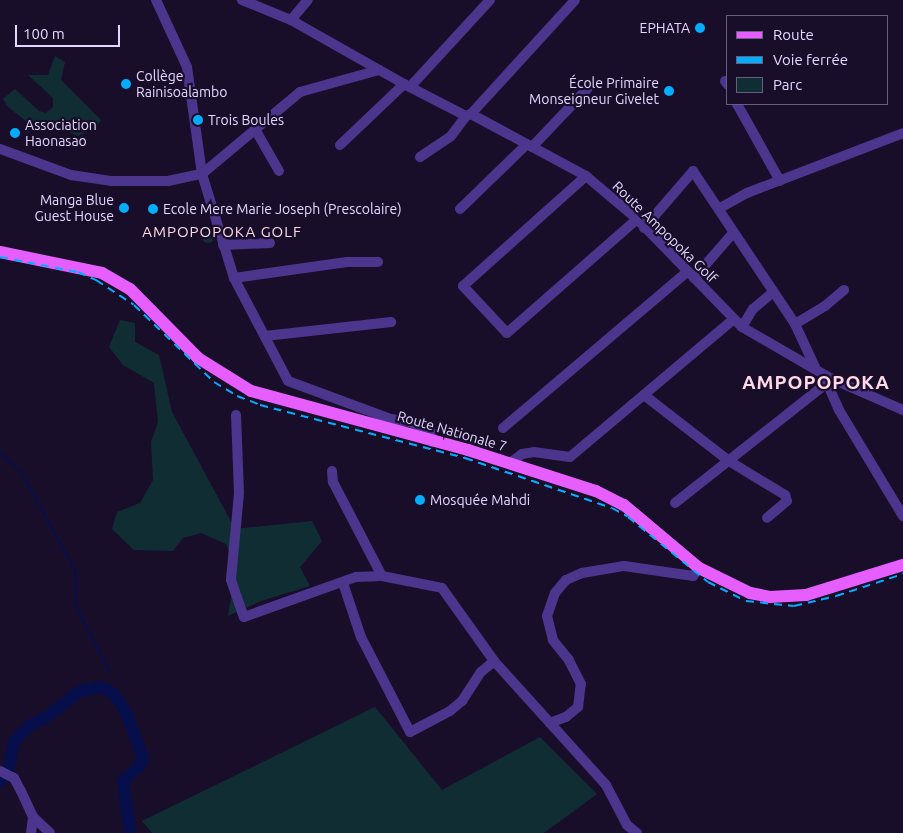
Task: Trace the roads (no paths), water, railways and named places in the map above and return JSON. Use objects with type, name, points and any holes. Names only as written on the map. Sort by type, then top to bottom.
[{"type":"main road","name":"Route Nationale 7","points":[[0,252],[102,273],[130,289],[198,358],[250,391],[510,463],[596,491],[624,505],[699,568],[750,593],[792,597],[832,589],[903,565]]},
{"type":"street","points":[[156,0],[186,67],[202,174],[234,278],[288,381],[391,419],[410,422],[431,432],[432,442]]},
{"type":"street","name":"Route Ampopoka Golf","points":[[242,0],[291,20],[407,86],[530,146],[586,176],[637,219],[742,327],[815,367],[828,380],[903,410]]},
{"type":"street","points":[[291,20],[308,0]]},
{"type":"street","points":[[340,145],[407,86],[490,0]]},
{"type":"street","points":[[420,157],[450,136],[575,0]]},
{"type":"street","points":[[0,149],[71,175],[111,181],[168,181],[202,174],[256,131],[286,102],[308,88],[379,70]]},
{"type":"street","points":[[460,209],[530,146],[588,88]]},
{"type":"street","points":[[738,105],[780,181]]},
{"type":"street","points":[[256,131],[279,171]]},
{"type":"street","points":[[720,208],[780,181],[903,133]]},
{"type":"street","points":[[644,228],[693,171],[720,208],[733,233],[795,324],[815,367]]},
{"type":"street","points":[[586,176],[463,286],[507,333],[637,219]]},
{"type":"street","points":[[503,428],[691,275],[733,233]]},
{"type":"street","points":[[223,245],[270,243]]},
{"type":"street","points":[[234,278],[347,262],[378,262]]},
{"type":"street","points":[[795,324],[825,306],[844,290]]},
{"type":"street","points":[[742,327],[753,309],[773,292]]},
{"type":"street","points":[[510,463],[522,454],[534,452],[570,457],[734,319]]},
{"type":"street","points":[[265,336],[391,322]]},
{"type":"street","points":[[675,503],[828,380],[839,410],[903,516]]},
{"type":"street","points":[[644,395],[729,461],[785,494],[787,501],[767,518]]},
{"type":"street","points":[[236,415],[239,493],[232,580],[244,617],[317,589],[343,583],[356,577],[382,576],[442,588],[494,661],[606,785],[628,829],[637,833]]},
{"type":"street","points":[[332,472],[333,482],[382,576]]},
{"type":"street","points":[[550,723],[566,717],[578,707],[581,684],[570,660],[553,640],[547,616],[554,593],[566,580],[582,573],[624,566],[693,576],[699,568]]},
{"type":"street","points":[[343,583],[361,637],[410,732],[450,711],[462,701],[481,672],[494,661]]},
{"type":"street","points":[[0,771],[14,778],[32,817],[50,833]]},
{"type":"street","points":[[31,833],[32,817]]},
{"type":"waterway","points":[[0,452],[21,472],[75,570],[76,607],[110,672]]},
{"type":"waterway","points":[[0,782],[8,771],[14,742],[29,726],[45,718],[80,691],[101,687],[113,693],[125,710],[143,758],[140,766],[123,781],[130,833]]},
{"type":"railway","points":[[0,257],[78,272],[96,280],[134,305],[214,382],[237,396],[260,405],[465,458],[612,508],[628,517],[708,582],[746,601],[794,606],[836,596],[903,574]]},
{"type":"place","name":"EPHATA","points":[[700,28]]},
{"type":"place","name":"Collège Rainisoalambo","points":[[126,84]]},
{"type":"place","name":"École Primaire Monseigneur Givelet","points":[[669,91]]},
{"type":"place","name":"Trois Boules","points":[[198,120]]},
{"type":"place","name":"Association Haonasao","points":[[15,133]]},
{"type":"place","name":"Manga Blue Guest House","points":[[124,208]]},
{"type":"place","name":"Ecole Mere Marie Joseph (Prescolaire)","points":[[153,209]]},
{"type":"place","name":"Mosquée Mahdi","points":[[420,500]]},
{"type":"district","name":"AMPOPOPOKA GOLF","points":[[222,232]]},
{"type":"district","name":"AMPOPOPOKA","points":[[816,383]]}]
